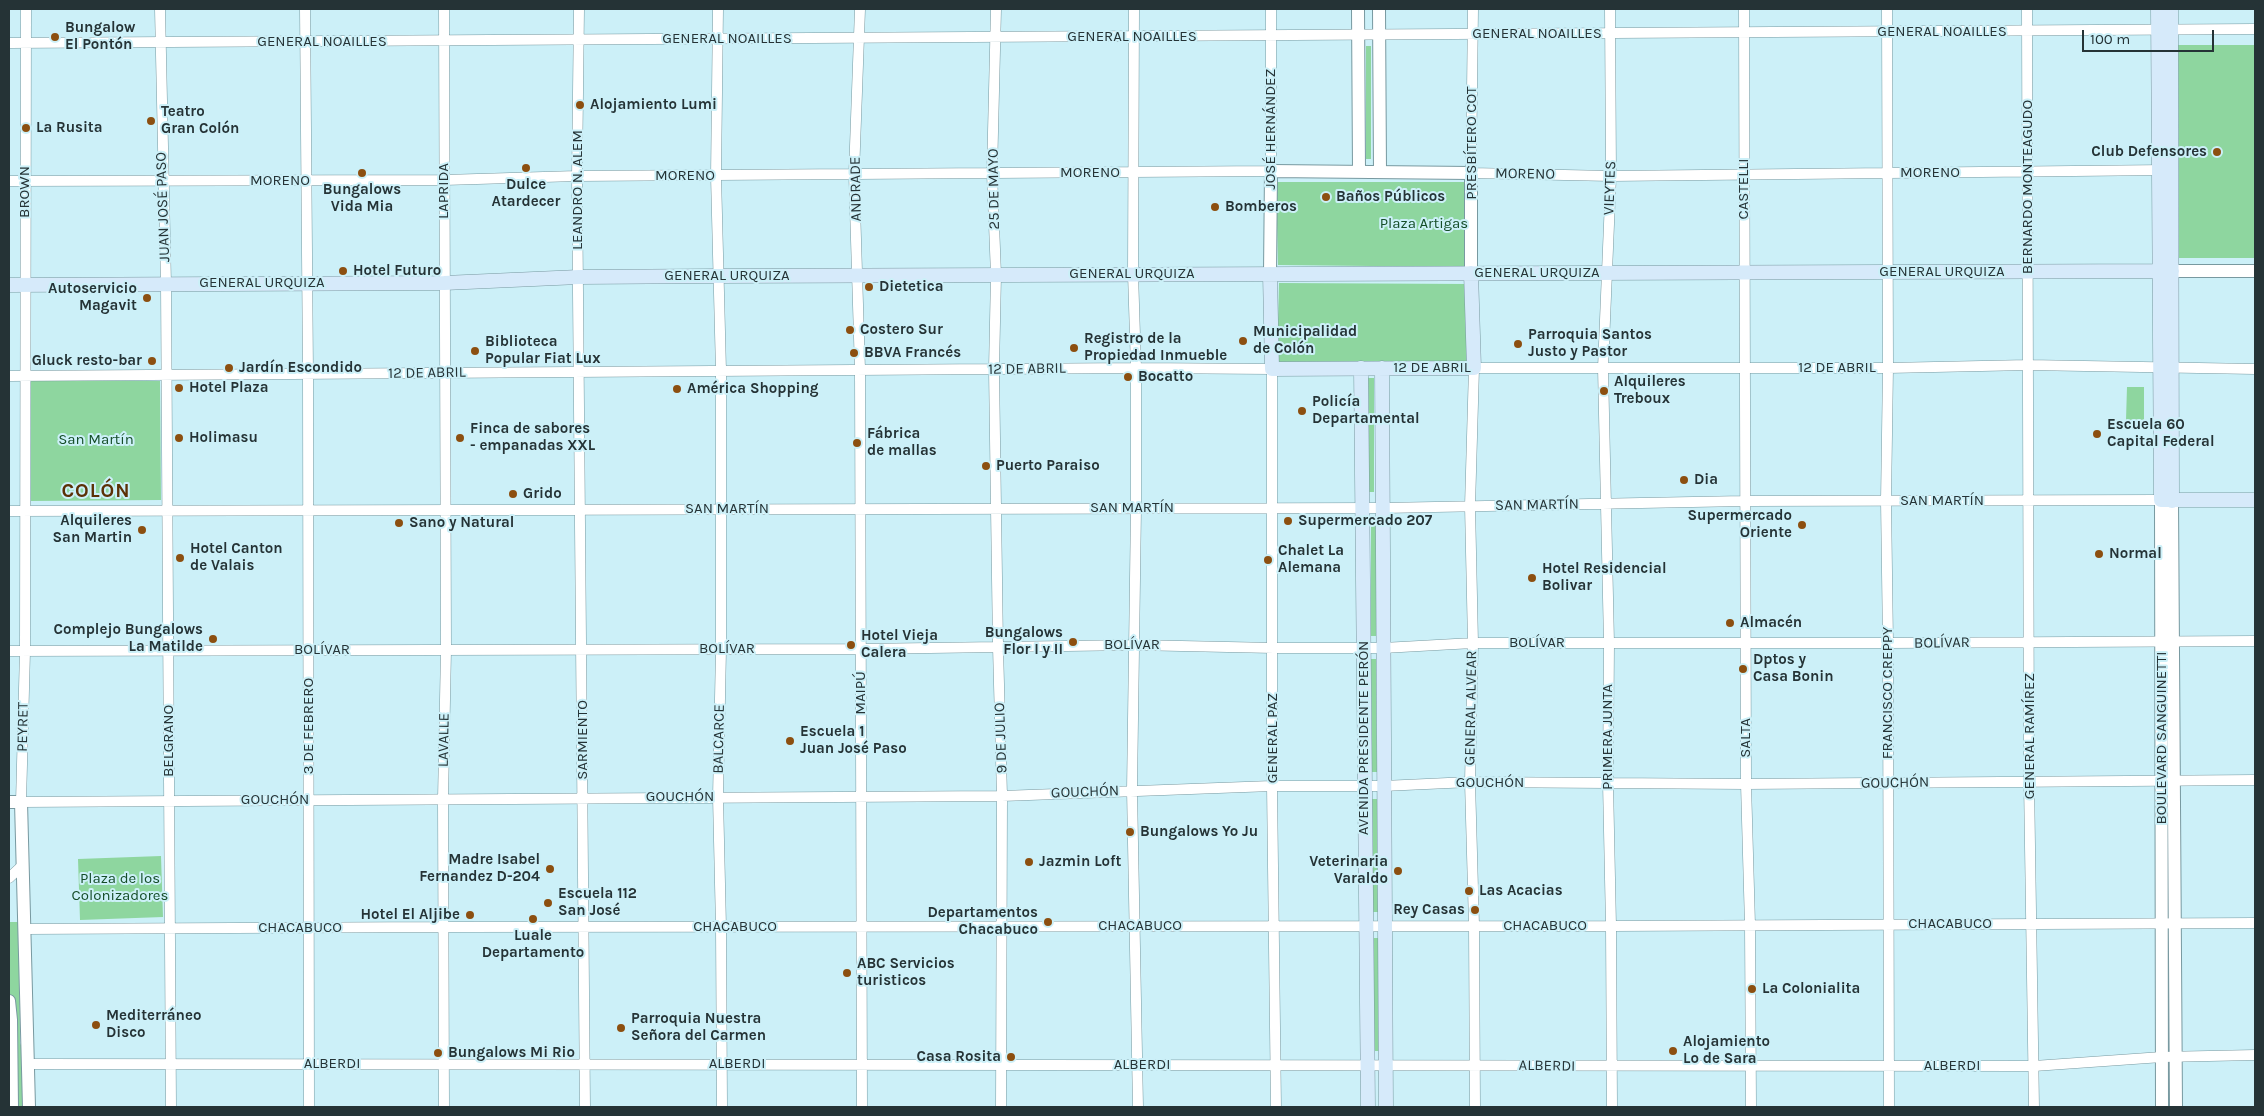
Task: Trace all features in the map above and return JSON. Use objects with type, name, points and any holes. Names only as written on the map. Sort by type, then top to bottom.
[{"type":"main road","points":[[2158,9],[2165,30]]},
{"type":"main road","points":[[2165,30],[2171,9]]},
{"type":"main road","name":"BOULEVARD SANGUINETTI","points":[[2165,30],[2166,500]]},
{"type":"main road","name":"GENERAL URQUIZA","points":[[9,285],[444,283],[578,277],[1133,273],[1606,274],[2166,271]]},
{"type":"main road","name":"PRESBÍTERO COT","points":[[1471,273],[1474,368]]},
{"type":"main road","name":"JOSÉ HERNÁNDEZ","points":[[1270,274],[1272,369]]},
{"type":"main road","name":"AVENIDA PRESIDENTE PERÓN","points":[[1360,368],[1368,1107]]},
{"type":"main road","name":"AVENIDA PRESIDENTE PERÓN","points":[[1382,368],[1386,1107]]},
{"type":"main road","name":"12 DE ABRIL","points":[[1272,369],[1474,368]]},
{"type":"main road","name":"SAN MARTÍN","points":[[2166,500],[2255,500]]},
{"type":"street","name":"BROWN","points":[[25,376],[26,9]]},
{"type":"street","name":"JUAN JOSÉ PASO","points":[[160,9],[159,43],[166,284],[166,375]]},
{"type":"street","name":"3 DE FEBRERO","points":[[305,9],[308,374],[309,1107]]},
{"type":"street","name":"LAPRIDA","points":[[444,9],[444,373]]},
{"type":"street","name":"LEANDRO N. ALEM","points":[[579,9],[577,176],[580,372]]},
{"type":"street","name":"BALCARCE","points":[[718,9],[716,176],[719,276],[722,649],[718,797],[723,1064],[722,1107]]},
{"type":"street","name":"ANDRADE","points":[[860,9],[854,174],[860,370]]},
{"type":"street","name":"25 DE MAYO","points":[[994,369],[996,275],[992,173],[996,9]]},
{"type":"street","points":[[1134,9],[1133,273],[1136,368],[1136,645],[1132,790],[1138,1107]]},
{"type":"street","name":"JOSÉ HERNÁNDEZ","points":[[1270,274],[1271,9]]},
{"type":"street","points":[[1358,9],[1359,171]]},
{"type":"street","points":[[1379,9],[1380,172]]},
{"type":"street","name":"PRESBÍTERO COT","points":[[1471,273],[1473,9]]},
{"type":"street","name":"VIEYTES","points":[[1603,368],[1611,176],[1610,9]]},
{"type":"street","name":"CASTELLI","points":[[1744,9],[1743,273],[1745,368]]},
{"type":"street","name":"FRANCISCO CREPPY","points":[[1887,9],[1888,368],[1886,502],[1889,1107]]},
{"type":"street","name":"BERNARDO MONTEAGUDO","points":[[2027,9],[2028,365]]},
{"type":"street","name":"GENERAL NOAILLES","points":[[9,44],[2255,30]]},
{"type":"street","name":"MORENO","points":[[9,181],[444,180],[577,176],[1271,171],[1611,176],[2028,173],[2165,170]]},
{"type":"street","name":"GENERAL URQUIZA","points":[[2166,271],[2255,270]]},
{"type":"street","name":"12 DE ABRIL","points":[[1474,368],[1888,368],[2028,365],[2166,369],[2255,369]]},
{"type":"street","name":"GENERAL RAMÍREZ","points":[[2028,365],[2029,781],[2033,924],[2034,1107]]},
{"type":"street","name":"12 DE ABRIL","points":[[9,376],[1136,368],[1272,369]]},
{"type":"street","name":"GENERAL ALVEAR","points":[[1474,368],[1470,506],[1473,643],[1470,782],[1474,925],[1475,1107]]},
{"type":"street","name":"PRIMERA JUNTA","points":[[1603,368],[1609,643],[1608,783],[1612,926],[1612,1107]]},
{"type":"street","name":"SALTA","points":[[1745,368],[1746,784],[1750,924],[1751,1107]]},
{"type":"street","name":"9 DE JULIO","points":[[994,369],[1002,796],[1001,1107]]},
{"type":"street","name":"GENERAL PAZ","points":[[1272,369],[1274,648],[1272,786],[1276,1107]]},
{"type":"street","name":"MAIPÚ","points":[[860,370],[862,1107]]},
{"type":"street","name":"SARMIENTO","points":[[580,372],[585,1107]]},
{"type":"street","name":"LAVALLE","points":[[444,373],[446,650],[443,799],[444,1107]]},
{"type":"street","name":"BELGRANO","points":[[166,375],[171,1107]]},
{"type":"street","name":"PEYRET","points":[[25,376],[25,651],[15,802],[23,865],[29,1107]]},
{"type":"street","name":"SAN MARTÍN","points":[[9,511],[996,507],[1382,508],[1744,501],[2166,500]]},
{"type":"street","name":"BOULEVARD SANGUINETTI","points":[[2162,1107],[2162,1057],[2174,781],[2168,640],[2166,500]]},
{"type":"street","name":"BOULEVARD SANGUINETTI","points":[[2168,640],[2161,781],[2176,1057],[2176,1107]]},
{"type":"street","name":"BOLÍVAR","points":[[9,651],[861,649],[1136,645],[1383,648],[1473,643],[1888,644],[2168,640],[2255,641]]},
{"type":"street","name":"GOUCHÓN","points":[[15,802],[1002,796],[1132,790],[1272,786],[1364,787],[1470,782],[1887,784],[2255,780]]},
{"type":"street","points":[[9,878],[23,865]]},
{"type":"street","name":"CHACABUCO","points":[[25,929],[309,929],[443,926],[584,928],[2255,923]]},
{"type":"street","points":[[9,1001],[12,1107]]},
{"type":"street","name":"ALBERDI","points":[[28,1064],[2034,1066],[2162,1057],[2255,1056]]},
{"type":"green space","name":"Club Defensores","points":[[2178,45],[2255,45],[2255,258],[2179,258]]},
{"type":"green space","points":[[1366,46],[1371,46],[1371,159],[1366,159]]},
{"type":"green space","name":"Plaza Artigas","points":[[1276,182],[1467,182],[1466,267],[1278,265]]},
{"type":"green space","points":[[1279,283],[1469,284],[1468,361],[1277,364]]},
{"type":"green space","points":[[1368,378],[1374,378],[1374,492],[1369,492]]},
{"type":"green space","name":"San Martín","points":[[31,380],[160,381],[161,500],[31,501]]},
{"type":"green space","points":[[2127,387],[2144,387],[2144,420],[2126,420]]},
{"type":"green space","points":[[1371,523],[1376,523],[1377,636],[1371,636]]},
{"type":"green space","points":[[1371,659],[1376,659],[1377,772],[1372,772]]},
{"type":"green space","points":[[1372,799],[1377,799],[1378,912],[1373,912]]},
{"type":"green space","name":"Plaza de los Colonizadores","points":[[161,856],[163,917],[80,920],[78,859]]},
{"type":"green space","points":[[9,922],[19,922],[20,1043],[23,1050],[23,1107],[15,1107],[12,1015],[9,988]]},
{"type":"green space","points":[[1373,938],[1378,938],[1379,1051],[1374,1051]]},
{"type":"place","name":"Bungalow El Pontón","points":[[55,37]]},
{"type":"place","name":"Alojamiento Lumi","points":[[580,105]]},
{"type":"place","name":"Teatro Gran Colón","points":[[151,121]]},
{"type":"place","name":"La Rusita","points":[[26,128]]},
{"type":"place","name":"Club Defensores","points":[[2217,152]]},
{"type":"place","name":"Dulce Atardecer","points":[[526,168]]},
{"type":"place","name":"Bungalows Vida Mia","points":[[362,173]]},
{"type":"place","name":"Baños Públicos","points":[[1326,197]]},
{"type":"place","name":"Bomberos","points":[[1215,207]]},
{"type":"place","name":"Hotel Futuro","points":[[343,271]]},
{"type":"place","name":"Dietetica","points":[[869,287]]},
{"type":"place","name":"Autoservicio Magavit","points":[[147,298]]},
{"type":"place","name":"Costero Sur","points":[[850,330]]},
{"type":"place","name":"Municipalidad de Colón","points":[[1243,341]]},
{"type":"place","name":"Parroquia Santos Justo y Pastor","points":[[1518,344]]},
{"type":"place","name":"Registro de la Propiedad Inmueble","points":[[1074,348]]},
{"type":"place","name":"Biblioteca Popular Fiat Lux","points":[[475,351]]},
{"type":"place","name":"BBVA Francés","points":[[854,353]]},
{"type":"place","name":"Gluck resto-bar","points":[[152,361]]},
{"type":"place","name":"Jardín Escondido","points":[[229,368]]},
{"type":"place","name":"Bocatto","points":[[1128,377]]},
{"type":"place","name":"Hotel Plaza","points":[[179,388]]},
{"type":"place","name":"América Shopping","points":[[677,389]]},
{"type":"place","name":"Alquileres Treboux","points":[[1604,391]]},
{"type":"place","name":"Policía Departamental","points":[[1302,411]]},
{"type":"place","name":"Escuela 60 Capital Federal","points":[[2097,434]]},
{"type":"place","name":"Holimasu","points":[[179,438]]},
{"type":"place","name":"Finca de sabores - empanadas XXL","points":[[460,438]]},
{"type":"place","name":"Fábrica de mallas","points":[[857,443]]},
{"type":"place","name":"Puerto Paraiso","points":[[986,466]]},
{"type":"place","name":"Dia","points":[[1684,480]]},
{"type":"place","name":"Grido","points":[[513,494]]},
{"type":"place","name":"Supermercado 207","points":[[1288,521]]},
{"type":"place","name":"Sano y Natural","points":[[399,523]]},
{"type":"place","name":"Supermercado Oriente","points":[[1802,525]]},
{"type":"place","name":"Alquileres San Martin","points":[[142,530]]},
{"type":"place","name":"Normal","points":[[2099,554]]},
{"type":"place","name":"Hotel Canton de Valais","points":[[180,558]]},
{"type":"place","name":"Chalet La Alemana","points":[[1268,560]]},
{"type":"place","name":"Hotel Residencial Bolivar","points":[[1532,578]]},
{"type":"place","name":"Almacén","points":[[1730,623]]},
{"type":"place","name":"Complejo Bungalows La Matilde","points":[[213,639]]},
{"type":"place","name":"Bungalows Flor I y II","points":[[1073,642]]},
{"type":"place","name":"Hotel Vieja Calera","points":[[851,645]]},
{"type":"place","name":"Dptos y Casa Bonin","points":[[1743,669]]},
{"type":"place","name":"Escuela 1 Juan José Paso","points":[[790,741]]},
{"type":"place","name":"Bungalows Yo Ju","points":[[1130,832]]},
{"type":"place","name":"Jazmin Loft","points":[[1029,862]]},
{"type":"place","name":"Madre Isabel Fernandez D-204","points":[[550,869]]},
{"type":"place","name":"Veterinaria Varaldo","points":[[1398,871]]},
{"type":"place","name":"Las Acacias","points":[[1469,891]]},
{"type":"place","name":"Escuela 112 San José","points":[[548,903]]},
{"type":"place","name":"Rey Casas","points":[[1475,910]]},
{"type":"place","name":"Hotel El Aljibe","points":[[470,915]]},
{"type":"place","name":"Luale Departamento","points":[[533,919]]},
{"type":"place","name":"Departamentos Chacabuco","points":[[1048,922]]},
{"type":"place","name":"ABC Servicios turisticos","points":[[847,973]]},
{"type":"place","name":"La Colonialita","points":[[1752,989]]},
{"type":"place","name":"Mediterráneo Disco","points":[[96,1025]]},
{"type":"place","name":"Parroquia Nuestra Señora del Carmen","points":[[621,1028]]},
{"type":"place","name":"Alojamiento Lo de Sara","points":[[1673,1051]]},
{"type":"place","name":"Bungalows Mi Rio","points":[[438,1053]]},
{"type":"place","name":"Casa Rosita","points":[[1011,1057]]},
{"type":"district","name":"COLÓN","points":[[96,491]]}]
